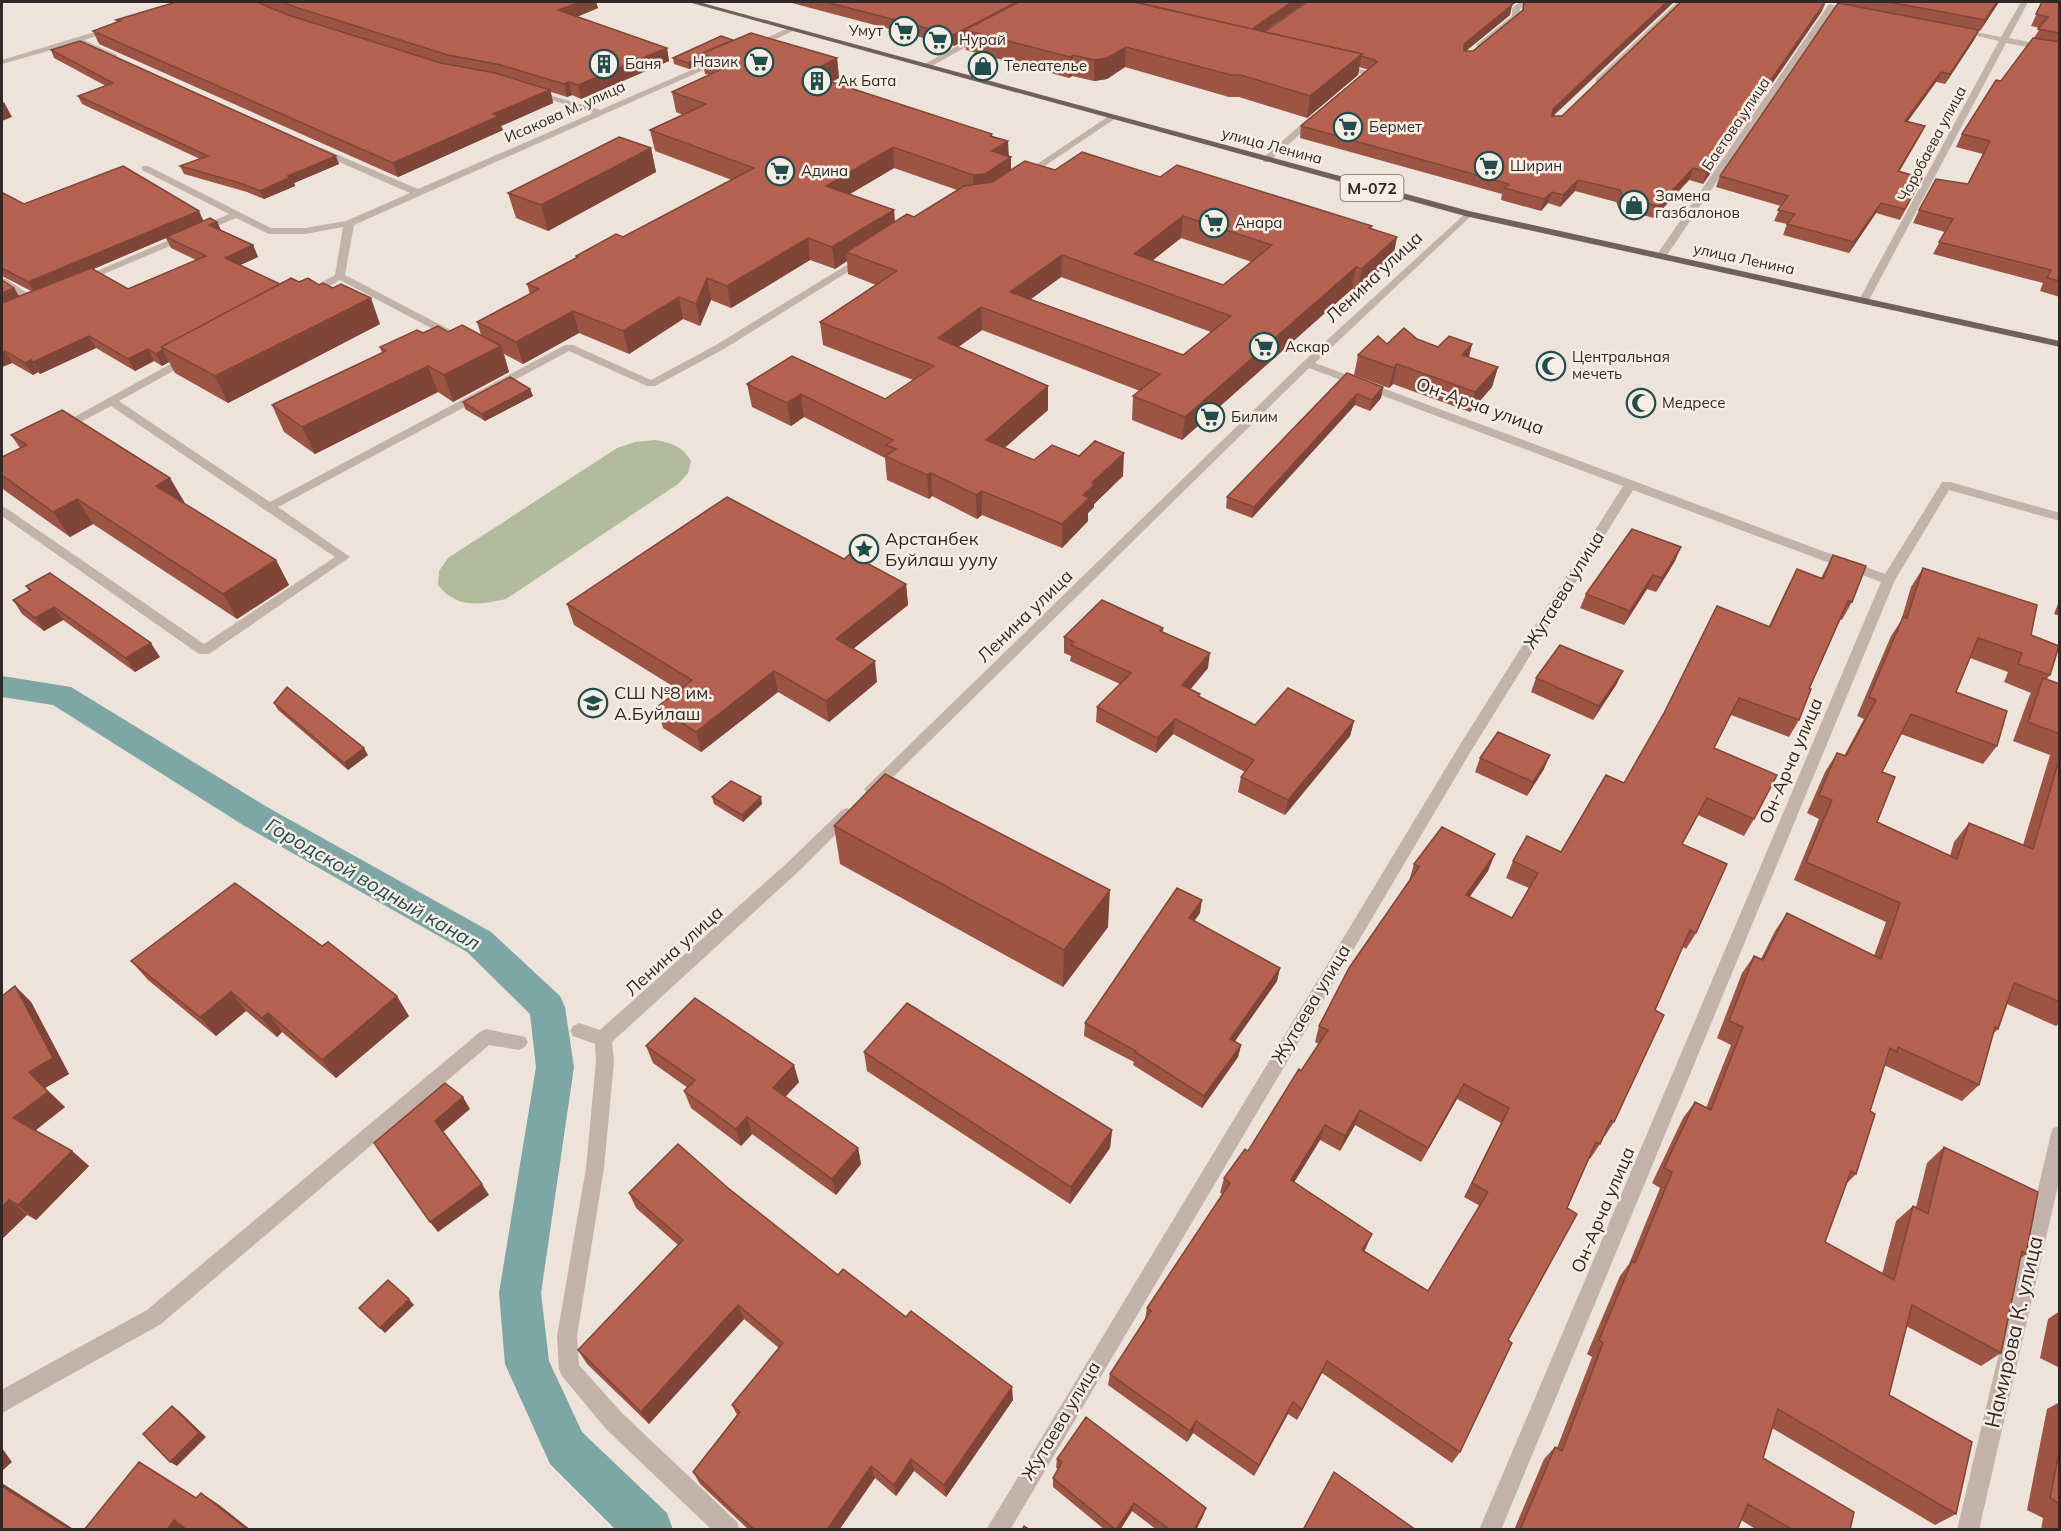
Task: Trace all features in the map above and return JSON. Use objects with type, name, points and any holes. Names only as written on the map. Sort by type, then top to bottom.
[{"type":"main road","name":"улица Ленина","points":[[693,2],[708,3],[791,30],[1468,214],[2060,344]]},
{"type":"street","points":[[1475,50],[1516,17],[1516,8],[1524,2]]},
{"type":"street","points":[[1596,84],[1681,2]]},
{"type":"street","name":"Чоробаева улица","points":[[1864,300],[2006,40],[2024,2]]},
{"type":"street","name":"Баетова улица","points":[[1661,256],[1827,5],[1844,8]]},
{"type":"street","points":[[2,62],[122,26]]},
{"type":"street","points":[[1948,29],[2060,51]]},
{"type":"street","points":[[745,50],[791,30]]},
{"type":"street","points":[[925,66],[993,30]]},
{"type":"street","points":[[77,40],[120,59]]},
{"type":"street","name":"Исакова М. улица","points":[[145,168],[268,231],[305,231],[349,224],[735,54]]},
{"type":"street","points":[[1325,63],[1369,73],[1350,88]]},
{"type":"street","points":[[524,88],[600,113]]},
{"type":"street","points":[[1266,160],[1323,111]]},
{"type":"street","points":[[1017,180],[1112,118]]},
{"type":"street","points":[[314,147],[418,193]]},
{"type":"street","name":"Ленина улица","points":[[603,1039],[793,867],[1307,364],[1468,214]]},
{"type":"street","points":[[65,287],[236,215]]},
{"type":"street","points":[[340,276],[349,224]]},
{"type":"street","points":[[269,507],[518,369],[569,347],[651,384],[720,346],[869,254]]},
{"type":"street","points":[[298,299],[340,276]]},
{"type":"street","points":[[340,276],[462,340]]},
{"type":"street","points":[[2,281],[28,302],[44,296]]},
{"type":"street","points":[[51,433],[194,356]]},
{"type":"street","name":"Он-Арча улица","points":[[1307,364],[1888,580],[1490,1530]]},
{"type":"street","points":[[2,511],[204,651],[344,556],[111,401]]},
{"type":"street","name":"Жутаева улица","points":[[997,1530],[1466,747],[1631,483]]},
{"type":"street","points":[[1888,580],[1946,485],[2060,517]]},
{"type":"street","points":[[579,1031],[603,1039],[605,1061],[595,1168],[567,1336],[569,1369],[614,1421],[729,1530]]},
{"type":"street","points":[[2,1403],[10,1396],[154,1317],[486,1037],[519,1042]]},
{"type":"street","name":"Намирова К. улица","points":[[1968,1530],[2060,1134]]},
{"type":"green space","points":[[655,440],[676,446],[691,461],[688,473],[678,484],[506,599],[478,604],[461,602],[445,593],[438,585],[439,571],[448,558],[617,448],[635,442]]},
{"type":"building","points":[[176,2],[257,2],[288,15],[441,63],[495,73],[550,90],[493,114],[499,116],[393,163],[93,31],[120,21],[116,20]]},
{"type":"building","points":[[281,2],[581,2],[558,10],[667,48],[578,85],[569,82],[564,84],[501,65],[448,55]]},
{"type":"building","points":[[826,2],[1017,2],[953,35]]},
{"type":"building","points":[[1019,2],[1133,2],[1362,54],[1310,96],[1241,75],[1231,75],[1126,47],[1107,58],[1094,60],[1073,55],[1070,57],[965,30]]},
{"type":"building","points":[[1292,2],[1252,29],[1140,3]]},
{"type":"building","points":[[1307,2],[1513,2],[1464,44],[1464,51],[1473,51],[1523,10],[1524,2],[1667,2],[1553,109],[1552,116],[1562,116],[1681,2],[1825,2],[1707,172],[1693,168],[1658,206],[1623,198],[1620,190],[1578,180],[1563,195],[1552,192],[1544,199],[1504,188],[1509,184],[1301,126],[1377,62],[1361,56],[1362,54],[1264,32]]},
{"type":"building","points":[[1889,2],[1997,2],[1985,20]]},
{"type":"building","points":[[2042,2],[2060,2],[2060,33],[2038,29],[2048,17],[2036,14]]},
{"type":"building","points":[[1838,3],[1979,30],[1950,74],[1941,72],[1905,121],[1925,126],[1898,171],[1922,178],[1905,209],[1881,203],[1854,242],[1787,224],[1795,214],[1778,210],[1788,196],[1720,176]]},
{"type":"building","points":[[751,33],[837,58],[807,74],[992,134],[990,136],[1008,141],[992,151],[1011,157],[985,174],[973,175],[893,147],[826,186],[894,210],[832,247],[808,238],[727,286],[707,278],[696,304],[679,297],[623,331],[573,311],[516,342],[477,322],[539,289],[527,284],[578,257],[576,256],[616,234],[623,237],[754,168],[650,130],[706,104],[672,92],[733,64],[701,54]]},
{"type":"building","points":[[721,36],[733,40],[701,54],[702,57],[688,63],[673,58]]},
{"type":"building","points":[[2033,38],[2060,42],[2060,281],[2047,278],[2051,270],[1939,242],[1953,219],[1919,210],[1936,179],[1968,184],[1990,141],[1962,134],[1996,80],[2001,81]]},
{"type":"building","points":[[80,41],[336,156],[288,176],[291,177],[260,191],[180,166],[208,156],[78,96],[113,83],[51,50]]},
{"type":"building","points":[[619,137],[651,148],[541,205],[508,193]]},
{"type":"building","points":[[1082,152],[1160,177],[1177,165],[1372,226],[1369,228],[1397,237],[1362,269],[1356,267],[1185,417],[1133,396],[1160,374],[981,307],[938,338],[1048,386],[986,440],[1034,460],[1052,445],[1079,456],[1095,441],[1124,453],[1092,483],[1095,484],[1083,495],[1089,498],[1062,524],[982,491],[976,495],[931,473],[927,475],[885,456],[896,449],[886,445],[893,440],[801,394],[787,403],[747,384],[792,356],[885,399],[934,366],[820,322],[897,271],[846,252],[907,214],[914,217],[964,186],[992,182],[1025,161],[1055,170]],"holes":[[[1183,216],[1272,245],[1223,285],[1134,254]],[[1062,255],[1231,316],[1183,355],[1010,292]]]},
{"type":"building","points":[[123,166],[199,211],[28,282],[2,268],[3,193],[24,204]]},
{"type":"building","points":[[210,218],[217,222],[209,225],[253,245],[225,258],[280,284],[161,347],[163,350],[156,354],[148,349],[128,359],[89,336],[33,362],[31,360],[25,363],[5,351],[2,352],[2,303],[91,268],[128,289],[206,256],[166,237]]},
{"type":"building","points":[[291,278],[299,282],[308,278],[319,285],[323,283],[333,288],[341,284],[371,298],[215,376],[161,347]]},
{"type":"building","points":[[2,280],[14,288],[2,293]]},
{"type":"building","points":[[462,325],[501,346],[444,375],[428,366],[302,427],[272,405],[386,351],[380,347],[417,330],[423,333],[438,326],[448,332]]},
{"type":"building","points":[[1404,328],[1417,339],[1438,347],[1449,336],[1472,344],[1462,355],[1498,367],[1475,392],[1397,364],[1394,368],[1358,355],[1378,336],[1387,344]]},
{"type":"building","points":[[1347,373],[1383,387],[1372,400],[1357,394],[1254,507],[1227,497]]},
{"type":"building","points":[[510,377],[530,389],[482,414],[463,402]]},
{"type":"building","points":[[62,410],[170,478],[156,486],[276,560],[223,594],[77,499],[53,512],[2,475],[2,457],[27,445],[11,435]]},
{"type":"building","points":[[727,497],[844,559],[850,554],[906,584],[836,639],[875,661],[826,701],[774,671],[696,732],[657,707],[692,680],[567,604]]},
{"type":"building","points":[[1632,529],[1681,547],[1662,578],[1653,575],[1630,611],[1586,594]]},
{"type":"building","points":[[1833,555],[1866,566],[1852,602],[1848,601],[1809,689],[1811,689],[1799,720],[1739,698],[1714,748],[1777,775],[1754,819],[1707,798],[1682,844],[1727,864],[1696,933],[1690,930],[1655,1010],[1664,1015],[1614,1122],[1611,1120],[1600,1144],[1596,1142],[1567,1208],[1577,1214],[1508,1340],[1512,1343],[1460,1452],[1327,1361],[1302,1409],[1293,1402],[1259,1465],[1196,1421],[1190,1431],[1110,1374],[1151,1311],[1147,1308],[1230,1183],[1224,1178],[1245,1149],[1248,1151],[1299,1069],[1301,1071],[1328,1030],[1319,1026],[1349,968],[1419,867],[1414,864],[1442,827],[1495,854],[1466,895],[1512,918],[1538,873],[1513,861],[1527,836],[1561,852],[1606,775],[1624,783],[1664,713],[1717,606],[1770,627],[1797,569],[1823,579]],"holes":[[[1464,1084],[1509,1108],[1472,1183],[1488,1192],[1428,1291],[1362,1250],[1372,1234],[1291,1180],[1325,1125],[1345,1136],[1360,1110],[1428,1148]]]},
{"type":"building","points":[[1923,568],[2037,605],[2031,635],[2059,646],[2050,675],[2018,664],[2022,653],[1978,638],[1956,692],[2007,711],[1997,746],[1911,714],[1882,772],[1895,777],[1877,822],[1957,859],[1969,823],[2033,849],[2060,756],[2060,1002],[2014,983],[1998,1029],[1995,1027],[1979,1085],[1898,1047],[1897,1052],[1890,1048],[1870,1111],[1875,1114],[1856,1174],[1851,1171],[1825,1242],[1894,1280],[1913,1206],[1928,1214],[1944,1147],[2038,1192],[2026,1254],[2022,1251],[2001,1353],[1912,1305],[1889,1395],[1972,1442],[1956,1514],[1778,1409],[1763,1458],[1854,1512],[1850,1530],[1793,1530],[1748,1504],[1737,1530],[1520,1530],[1555,1447],[1562,1451],[1603,1343],[1599,1340],[1632,1261],[1635,1263],[1672,1172],[1664,1168],[1695,1102],[1711,1110],[1743,1027],[1729,1021],[1754,956],[1763,960],[1787,913],[1881,959],[1900,903],[1806,862],[1832,800],[1819,795],[1837,753],[1846,756],[1876,700],[1869,697],[1903,617],[1907,618]]},
{"type":"building","points":[[50,573],[151,643],[126,658],[54,607],[35,618],[13,600],[31,590],[26,586]]},
{"type":"building","points":[[1102,600],[1163,628],[1160,631],[1210,653],[1182,685],[1200,694],[1198,696],[1255,725],[1288,688],[1354,721],[1288,800],[1241,777],[1254,760],[1175,719],[1157,738],[1097,707],[1131,673],[1071,645],[1074,642],[1064,637]]},
{"type":"building","points":[[1560,645],[1623,671],[1599,706],[1536,678]]},
{"type":"building","points":[[2043,678],[2060,684],[2060,734],[2028,722]]},
{"type":"building","points":[[287,687],[364,748],[344,763],[274,703]]},
{"type":"building","points":[[1498,732],[1550,755],[1533,782],[1480,758]]},
{"type":"building","points":[[885,774],[1110,890],[1064,950],[834,826]]},
{"type":"building","points":[[731,781],[761,797],[742,815],[712,797]]},
{"type":"building","points":[[235,883],[322,946],[328,942],[397,996],[322,1060],[268,1013],[262,1018],[231,992],[200,1017],[131,961]]},
{"type":"building","points":[[1177,888],[1202,900],[1189,918],[1280,968],[1230,1039],[1241,1045],[1204,1096],[1136,1051],[1085,1023]]},
{"type":"building","points":[[15,986],[53,1058],[29,1072],[48,1092],[13,1118],[72,1151],[18,1205],[9,1200],[2,1207],[2,996]]},
{"type":"building","points":[[695,998],[794,1065],[773,1088],[858,1148],[832,1179],[747,1117],[736,1129],[684,1091],[695,1080],[646,1046]]},
{"type":"building","points":[[907,1003],[1112,1130],[1071,1187],[864,1052]]},
{"type":"building","points":[[445,1083],[463,1097],[435,1121],[482,1184],[430,1222],[374,1143]]},
{"type":"building","points":[[678,1144],[728,1188],[838,1275],[843,1269],[906,1317],[911,1311],[1012,1387],[944,1485],[911,1459],[894,1485],[871,1466],[827,1530],[755,1530],[693,1472],[740,1412],[732,1405],[783,1343],[738,1305],[641,1412],[578,1350],[683,1240],[629,1193]]},
{"type":"building","points":[[388,1280],[409,1299],[380,1328],[359,1308]]},
{"type":"building","points":[[172,1406],[199,1433],[170,1462],[143,1434]]},
{"type":"building","points":[[1086,1417],[1206,1508],[1194,1530],[1170,1530],[1134,1503],[1116,1530],[1053,1478],[1062,1462],[1057,1459]]},
{"type":"building","points":[[2060,1447],[2060,1504],[2050,1498]]},
{"type":"building","points":[[139,1462],[196,1498],[201,1493],[248,1530],[187,1530],[174,1520],[167,1530],[84,1530]]},
{"type":"building","points":[[1334,1472],[1416,1530],[1303,1530]]},
{"type":"building","points":[[2,1486],[71,1530],[2,1530]]},
{"type":"waterway","name":"Городской водный канал","points":[[2,687],[60,695],[255,816],[479,942],[547,1007],[555,1067],[520,1293],[527,1364],[566,1448],[650,1530]]},
{"type":"place","name":"Умут","points":[[904,31]]},
{"type":"place","name":"Нурай","points":[[938,40]]},
{"type":"place","name":"Назик","points":[[759,62]]},
{"type":"place","name":"Баня","points":[[604,64]]},
{"type":"place","name":"Телеателье","points":[[983,66]]},
{"type":"place","name":"Ак Бата","points":[[817,81]]},
{"type":"place","name":"Бермет","points":[[1348,127]]},
{"type":"place","name":"Ширин","points":[[1489,166]]},
{"type":"place","name":"Адина","points":[[780,171]]},
{"type":"place","name":"Замена газбалонов","points":[[1634,205]]},
{"type":"place","name":"Анара","points":[[1214,223]]},
{"type":"place","name":"Аскар","points":[[1264,347]]},
{"type":"place","name":"Центральная мечеть","points":[[1551,366]]},
{"type":"place","name":"Медресе","points":[[1641,403]]},
{"type":"place","name":"Билим","points":[[1210,417]]},
{"type":"place","name":"Арстанбек Буйлаш уулу","points":[[864,549]]},
{"type":"place","name":"СШ №8 им. А.Буйлаш","points":[[593,703]]}]
